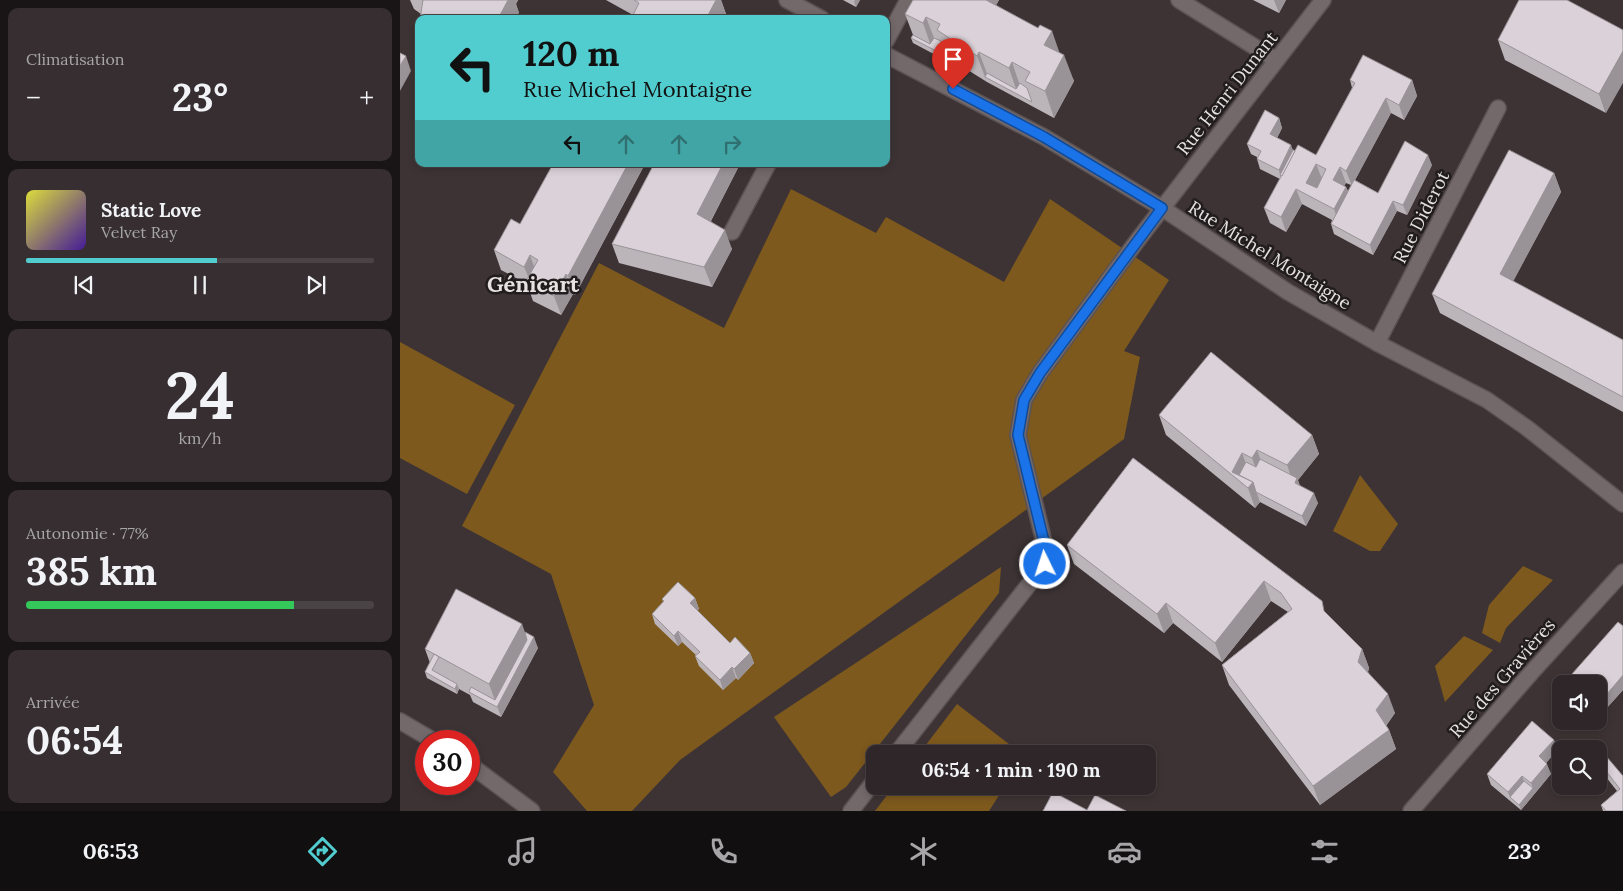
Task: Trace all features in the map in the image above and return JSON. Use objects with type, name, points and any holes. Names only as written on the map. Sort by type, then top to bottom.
[{"type":"street","points":[[787,0],[815,15]]},
{"type":"street","points":[[890,34],[908,0]]},
{"type":"street","points":[[1179,0],[1276,60]]},
{"type":"street","name":"Rue Henri Dunant","points":[[903,745],[1045,564],[1046,550],[1018,435],[1024,400],[1040,373],[1162,208],[1322,0]]},
{"type":"street","name":"Rue Michel Montaigne","points":[[890,57],[1044,137],[1162,208],[1288,292],[1377,343],[1487,400],[1527,428],[1623,504]]},
{"type":"street","name":"Rue Diderot","points":[[1377,343],[1498,108]]},
{"type":"street","points":[[732,232],[766,167]]},
{"type":"street","name":"Rue des Gravières","points":[[1411,811],[1531,673],[1623,572]]},
{"type":"street","points":[[400,721],[415,730]]},
{"type":"street","points":[[480,772],[532,811]]},
{"type":"street","points":[[851,811],[866,792]]},
{"type":"shaded area","points":[[791,189],[876,233],[886,217],[1004,282],[1050,199],[1169,280],[1124,351],[1140,357],[1124,439],[680,760],[632,811],[587,811],[553,772],[594,705],[551,574],[462,526],[599,263],[724,328]]},
{"type":"shaded area","points":[[400,342],[515,405],[467,494],[400,458]]},
{"type":"shaded area","points":[[1360,475],[1398,524],[1380,551],[1370,551],[1333,531]]},
{"type":"shaded area","points":[[1523,566],[1553,580],[1506,628],[1500,643],[1482,633],[1489,605]]},
{"type":"shaded area","points":[[1001,567],[999,593],[879,745],[866,745],[866,762],[846,787],[831,797],[774,717]]},
{"type":"shaded area","points":[[1464,636],[1493,650],[1445,702],[1435,666]]},
{"type":"shaded area","points":[[957,704],[1010,745],[926,745]]},
{"type":"shaded area","points":[[887,795],[999,795],[989,811],[875,811]]},
{"type":"building","points":[[423,0],[508,0],[500,15],[421,15]]},
{"type":"building","points":[[634,0],[716,0],[708,15],[633,15],[639,3]]},
{"type":"building","points":[[913,0],[986,0],[1038,28],[1040,25],[1052,31],[1044,45],[1064,55],[1045,91],[1025,81],[1030,72],[1012,62],[1009,68],[979,52],[977,56],[937,30],[940,24],[926,17],[923,23],[905,14]]},
{"type":"building","points":[[1519,0],[1567,0],[1623,30],[1623,51],[1599,94],[1498,40]]},
{"type":"building","points":[[913,35],[930,44],[934,38],[941,41],[944,51],[962,61],[960,63],[911,38]]},
{"type":"building","points":[[400,53],[406,56],[400,66]]},
{"type":"building","points":[[1363,55],[1412,80],[1399,105],[1386,98],[1346,171],[1340,167],[1333,180],[1346,187],[1334,209],[1296,189],[1281,217],[1264,208],[1298,145],[1316,155],[1355,83],[1350,80]],"holes":[[[1316,164],[1326,169],[1317,188],[1306,183]]]},
{"type":"building","points":[[987,73],[1016,89],[1020,83],[1027,88],[1032,102],[985,77]]},
{"type":"building","points":[[1265,110],[1279,118],[1270,134],[1291,145],[1279,170],[1257,159],[1261,151],[1247,144]]},
{"type":"building","points":[[1405,141],[1428,155],[1403,205],[1393,201],[1370,245],[1331,224],[1354,180],[1378,193]]},
{"type":"building","points":[[1293,150],[1295,151],[1282,176],[1280,175]]},
{"type":"building","points":[[1509,150],[1554,173],[1500,274],[1623,340],[1623,397],[1432,294]]},
{"type":"building","points":[[551,167],[626,167],[568,276],[566,274],[554,296],[526,281],[538,260],[530,255],[524,267],[494,250],[511,219],[520,224]]},
{"type":"building","points":[[652,167],[721,167],[697,214],[725,230],[704,267],[612,244]]},
{"type":"building","points":[[1211,352],[1312,435],[1287,465],[1257,450],[1252,458],[1242,453],[1232,472],[1253,482],[1248,488],[1159,415]]},
{"type":"building","points":[[1133,458],[1322,601],[1324,611],[1362,649],[1358,662],[1388,694],[1376,710],[1389,730],[1313,786],[1222,665],[1292,609],[1281,593],[1264,581],[1215,643],[1166,603],[1157,614],[1067,545]]},
{"type":"building","points":[[1260,459],[1297,478],[1295,483],[1314,493],[1302,516],[1256,492],[1253,482],[1239,475],[1246,462],[1256,467]]},
{"type":"building","points":[[678,582],[695,598],[690,603],[730,643],[735,637],[750,653],[734,669],[732,667],[720,680],[695,656],[700,652],[678,631],[674,636],[652,614],[664,601],[662,599]]},
{"type":"building","points":[[456,589],[522,624],[489,684],[425,649]]},
{"type":"building","points":[[1618,622],[1623,626],[1623,675],[1607,694],[1607,675],[1572,674]]},
{"type":"building","points":[[525,632],[534,637],[497,707],[469,692],[471,687],[495,700],[527,640]]},
{"type":"building","points":[[434,654],[439,657],[432,670],[457,684],[455,689],[425,672]]},
{"type":"building","points":[[1532,721],[1554,740],[1539,756],[1547,764],[1531,783],[1522,776],[1508,792],[1487,774]]},
{"type":"building","points":[[1607,757],[1623,776],[1623,811],[1606,811],[1601,805],[1620,789],[1607,772]]},
{"type":"building","points":[[1524,781],[1533,788],[1519,805],[1510,797]]},
{"type":"building","points":[[1051,795],[1059,795],[1087,810],[1095,795],[1126,811],[1043,811]]},
{"type":"district","name":"Génicart","points":[[533,284]]},
{"type":"route","points":[[953,89],[1044,137],[1162,208],[1040,373],[1024,400],[1018,435],[1046,550],[1045,564]]}]
